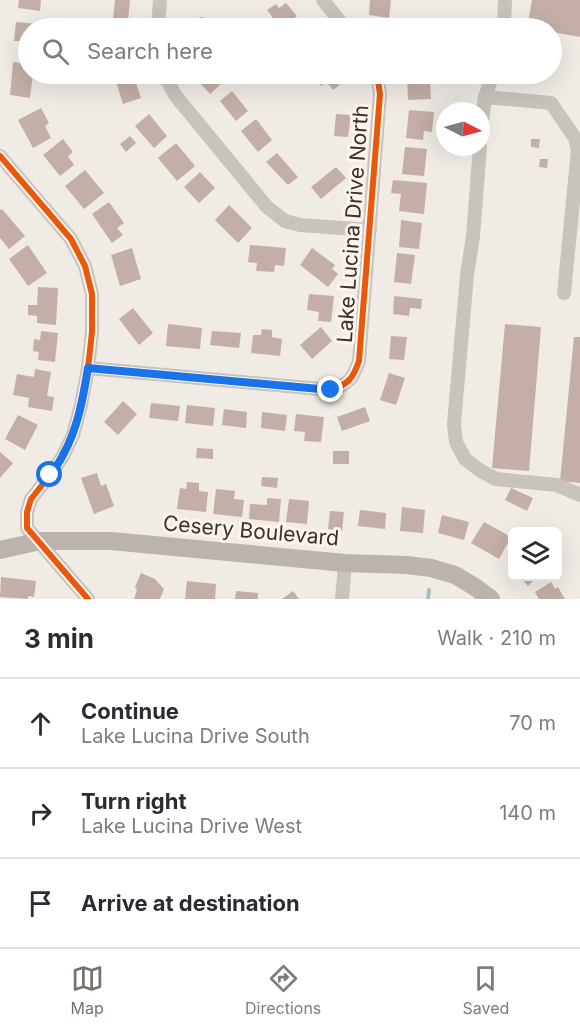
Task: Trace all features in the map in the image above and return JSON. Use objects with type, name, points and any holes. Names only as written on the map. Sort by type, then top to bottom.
[{"type":"main road","name":"Cesery Boulevard","points":[[0,550],[40,541],[111,541],[345,563],[407,565],[431,568],[455,575],[475,586],[491,599]]},
{"type":"street","points":[[159,18],[160,0]]},
{"type":"street","points":[[323,0],[337,18]]},
{"type":"street","points":[[504,18],[505,0]]},
{"type":"street","points":[[170,84],[175,94],[267,207],[285,221],[300,225],[370,231]]},
{"type":"street","name":"Lake Lucina Drive North","points":[[88,368],[331,390],[343,386],[353,376],[359,361],[380,94],[378,84]]},
{"type":"street","points":[[484,102],[490,84]]},
{"type":"street","points":[[485,97],[551,104],[575,138],[578,150],[564,294]]},
{"type":"street","points":[[0,156],[71,239],[85,266],[92,294],[92,332],[88,368],[73,435],[63,456],[31,499],[27,512],[27,528],[88,599]]},
{"type":"street","points":[[479,156],[454,424],[456,442],[465,459],[496,479],[557,485],[580,495]]},
{"type":"street","points":[[342,599],[345,563]]},
{"type":"building","points":[[19,0],[41,0],[40,11],[18,8]]},
{"type":"building","points":[[115,0],[130,0],[128,18],[113,18]]},
{"type":"building","points":[[370,0],[391,0],[389,18],[369,15]]},
{"type":"building","points":[[532,0],[580,0],[580,37],[562,34],[562,18],[529,18]]},
{"type":"building","points":[[286,3],[297,16],[273,18],[267,10],[276,4],[279,8]]},
{"type":"building","points":[[16,22],[18,22],[18,41],[14,41]]},
{"type":"building","points":[[13,62],[18,63],[18,84],[32,84],[30,98],[10,95]]},
{"type":"building","points":[[117,84],[136,84],[141,98],[123,104]]},
{"type":"building","points":[[201,84],[221,84],[210,94]]},
{"type":"building","points":[[328,84],[340,84],[333,90]]},
{"type":"building","points":[[407,84],[430,84],[431,99],[408,100]]},
{"type":"building","points":[[232,91],[248,111],[236,121],[220,101]]},
{"type":"building","points":[[41,108],[49,123],[45,126],[51,138],[33,148],[18,120]]},
{"type":"building","points":[[409,110],[434,112],[432,132],[424,131],[423,140],[406,138]]},
{"type":"building","points":[[149,114],[167,136],[154,148],[135,126]]},
{"type":"building","points":[[336,114],[351,115],[348,137],[334,136]]},
{"type":"building","points":[[256,119],[272,140],[258,152],[241,131]]},
{"type":"building","points":[[130,136],[136,143],[126,152],[120,144]]},
{"type":"building","points":[[63,139],[73,152],[68,156],[74,165],[60,176],[43,155]]},
{"type":"building","points":[[531,139],[540,139],[539,148],[531,147]]},
{"type":"building","points":[[176,143],[195,166],[177,181],[158,158]]},
{"type":"building","points":[[405,147],[427,149],[424,176],[402,174]]},
{"type":"building","points":[[277,153],[298,177],[288,185],[266,162]]},
{"type":"building","points":[[540,159],[548,159],[547,168],[539,167]]},
{"type":"building","points":[[336,167],[346,178],[321,199],[311,187]]},
{"type":"building","points":[[85,170],[104,193],[84,209],[65,186]]},
{"type":"building","points":[[200,172],[215,188],[199,203],[184,187]]},
{"type":"building","points":[[393,180],[427,183],[424,214],[399,211],[401,194],[391,193]]},
{"type":"building","points":[[109,202],[124,223],[117,228],[123,235],[112,243],[92,214]]},
{"type":"building","points":[[229,205],[252,228],[238,243],[215,220]]},
{"type":"building","points":[[2,209],[25,236],[9,249],[0,238],[0,210]]},
{"type":"building","points":[[401,220],[422,223],[419,249],[399,247]]},
{"type":"building","points":[[28,245],[47,273],[28,286],[9,259]]},
{"type":"building","points":[[250,245],[286,248],[284,266],[275,265],[274,272],[256,271],[257,263],[248,262]]},
{"type":"building","points":[[132,248],[141,279],[120,286],[111,255]]},
{"type":"building","points":[[312,248],[335,265],[332,269],[338,274],[328,287],[300,265]]},
{"type":"building","points":[[397,253],[415,255],[411,284],[394,282]]},
{"type":"building","points":[[38,287],[58,288],[56,325],[37,323],[37,316],[28,315],[28,305],[37,305]]},
{"type":"building","points":[[309,294],[334,296],[331,322],[318,321],[319,312],[307,310]]},
{"type":"building","points":[[394,296],[422,299],[421,309],[410,308],[409,316],[393,314]]},
{"type":"building","points":[[133,308],[153,333],[139,345],[119,319]]},
{"type":"building","points":[[168,324],[202,328],[200,349],[166,346]]},
{"type":"building","points":[[505,324],[541,327],[529,471],[492,468]]},
{"type":"building","points":[[321,327],[332,341],[312,359],[300,345]]},
{"type":"building","points":[[262,329],[272,330],[272,337],[282,339],[280,356],[251,353],[253,335],[261,335]]},
{"type":"building","points":[[41,331],[58,333],[55,362],[38,360],[39,352],[33,351],[34,339],[40,340]]},
{"type":"building","points":[[212,331],[241,333],[239,348],[210,345]]},
{"type":"building","points":[[391,336],[407,337],[404,360],[389,359]]},
{"type":"building","points":[[574,337],[580,337],[580,483],[560,481]]},
{"type":"building","points":[[35,369],[51,372],[47,396],[54,397],[52,411],[28,407],[29,398],[13,395],[17,374],[34,377]]},
{"type":"building","points":[[389,373],[405,378],[396,405],[380,400]]},
{"type":"building","points":[[123,401],[137,414],[118,435],[104,422]]},
{"type":"building","points":[[151,403],[180,406],[178,421],[149,418]]},
{"type":"building","points":[[187,405],[215,408],[213,426],[185,423]]},
{"type":"building","points":[[365,407],[370,421],[342,431],[337,417]]},
{"type":"building","points":[[224,409],[247,412],[246,428],[222,425]]},
{"type":"building","points":[[262,412],[287,415],[285,431],[261,428]]},
{"type":"building","points":[[296,414],[324,417],[321,442],[304,441],[305,432],[294,431]]},
{"type":"building","points":[[18,415],[38,425],[25,450],[5,439]]},
{"type":"building","points":[[197,448],[213,449],[213,459],[196,458]]},
{"type":"building","points":[[333,451],[349,451],[349,464],[333,464]]},
{"type":"building","points":[[0,452],[13,463],[0,478]]},
{"type":"building","points":[[97,473],[101,486],[106,484],[114,506],[94,514],[81,478]]},
{"type":"building","points":[[262,477],[278,478],[277,488],[261,486]]},
{"type":"building","points":[[187,482],[199,483],[199,491],[208,492],[206,512],[177,509],[180,488],[186,489]]},
{"type":"building","points":[[511,488],[533,498],[527,511],[505,500]]},
{"type":"building","points":[[216,489],[235,491],[234,499],[244,500],[242,517],[213,514]]},
{"type":"building","points":[[267,498],[281,499],[279,522],[249,519],[250,504],[267,505]]},
{"type":"building","points":[[289,499],[309,501],[307,524],[286,522]]},
{"type":"building","points":[[402,507],[425,510],[423,533],[400,531]]},
{"type":"building","points":[[360,510],[386,513],[385,529],[358,526]]},
{"type":"building","points":[[330,511],[344,512],[342,531],[328,529]]},
{"type":"building","points":[[442,515],[469,522],[464,540],[438,533]]},
{"type":"building","points":[[484,522],[508,535],[508,542],[499,559],[471,543]]},
{"type":"building","points":[[141,573],[155,579],[164,589],[160,599],[134,599],[137,590],[135,587]]},
{"type":"building","points":[[1,577],[36,581],[34,597],[28,596],[28,599],[0,597]]},
{"type":"building","points":[[187,581],[216,584],[215,599],[185,599]]},
{"type":"building","points":[[524,581],[533,581],[528,586]]},
{"type":"building","points":[[551,582],[555,589],[558,587],[565,599],[539,599],[535,592]]},
{"type":"building","points":[[236,591],[258,593],[258,599],[235,599]]},
{"type":"building","points":[[293,591],[299,599],[282,599]]},
{"type":"waterway","points":[[428,599],[429,590]]},
{"type":"cycle path","points":[[88,368],[331,390],[349,380],[359,361],[380,94],[378,84]]},
{"type":"cycle path","points":[[0,156],[71,239],[85,266],[92,294],[92,332],[88,368],[73,435],[63,456],[31,499],[27,512],[27,528],[88,599]]},
{"type":"route","points":[[50,475],[73,435],[88,368],[331,390]]}]
